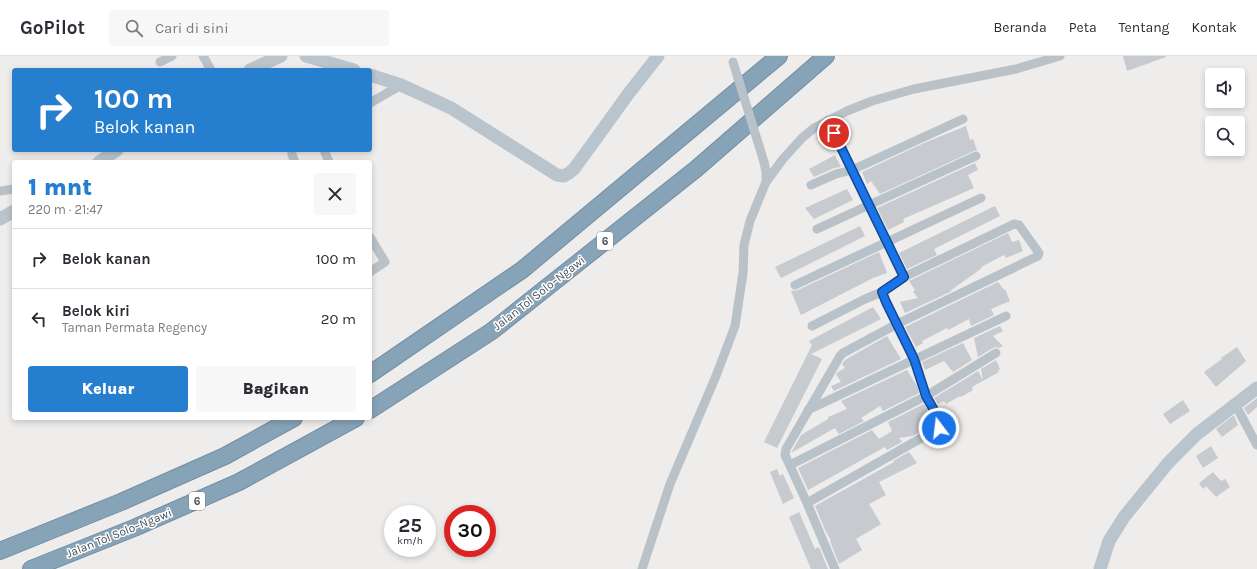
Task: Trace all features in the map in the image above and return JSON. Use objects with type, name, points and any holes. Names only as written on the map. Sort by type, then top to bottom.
[{"type":"highway","points":[[372,373],[522,270],[779,56]]},
{"type":"highway","name":"Jalan Tol Solo–Ngawi","points":[[372,409],[492,330],[696,169],[826,56]]},
{"type":"highway","points":[[0,552],[121,502],[225,456],[290,420]]},
{"type":"highway","name":"Jalan Tol Solo–Ngawi","points":[[31,569],[134,528],[239,482],[352,420]]},
{"type":"street","points":[[160,62],[172,56]]},
{"type":"street","points":[[203,56],[210,68]]},
{"type":"street","points":[[254,68],[281,56]]},
{"type":"street","points":[[306,56],[347,68]]},
{"type":"street","points":[[372,76],[401,85],[451,108],[538,163],[557,174],[564,176],[574,169],[629,93],[658,56]]},
{"type":"street","points":[[642,569],[670,484],[716,376],[735,326],[743,273],[744,246],[750,221],[766,182],[783,159],[802,138],[814,128],[872,100],[914,89],[1016,69],[1060,56]]},
{"type":"street","points":[[732,59],[764,162],[766,182]]},
{"type":"street","points":[[372,102],[401,85]]},
{"type":"street","points":[[811,185],[836,174],[852,170],[963,119]]},
{"type":"street","points":[[828,120],[904,277]]},
{"type":"street","points":[[102,160],[114,152]]},
{"type":"street","points":[[817,229],[976,156]]},
{"type":"street","points":[[0,191],[12,189]]},
{"type":"street","points":[[795,286],[981,198]]},
{"type":"street","points":[[0,219],[12,212]]},
{"type":"street","points":[[812,326],[882,292],[904,277],[1014,224],[1019,225],[1039,254],[1037,257],[897,324],[840,356],[785,451],[785,455],[835,569]]},
{"type":"street","points":[[372,240],[385,262],[372,271]]},
{"type":"street","points":[[807,503],[939,428],[939,419],[926,396],[914,359],[882,292]]},
{"type":"street","points":[[808,410],[1006,316]]},
{"type":"street","points":[[790,465],[926,396],[996,353]]},
{"type":"street","points":[[1100,569],[1109,541],[1124,517],[1163,468],[1197,434],[1257,388]]},
{"type":"street","points":[[1235,404],[1257,445]]},
{"type":"building","points":[[1123,56],[1166,56],[1166,57],[1127,71]]},
{"type":"building","points":[[966,126],[970,140],[973,139],[977,150],[880,194],[871,181],[867,184],[862,172],[924,143]]},
{"type":"building","points":[[835,155],[841,167],[834,168],[814,177],[809,169]]},
{"type":"building","points":[[975,163],[978,170],[968,175],[974,188],[903,219],[904,222],[888,230],[877,208]]},
{"type":"building","points":[[847,189],[853,200],[814,219],[805,208]]},
{"type":"building","points":[[995,206],[1000,216],[934,249],[937,255],[907,269],[899,253]]},
{"type":"building","points":[[860,226],[865,236],[781,278],[775,267]]},
{"type":"building","points":[[1008,233],[1012,242],[1019,240],[1023,251],[1006,258],[1004,255],[981,267],[982,268],[950,291],[952,291],[905,313],[900,302],[918,298],[913,292],[915,290],[909,281]]},
{"type":"building","points":[[879,252],[887,273],[873,278],[801,315],[791,291],[798,290]]},
{"type":"building","points":[[998,282],[1004,290],[1005,289],[1010,301],[991,309],[994,315],[971,326],[969,319],[948,330],[947,328],[922,341],[923,343],[916,347],[905,327]]},
{"type":"building","points":[[873,307],[881,319],[811,354],[822,359],[777,448],[764,442],[812,345],[809,341]]},
{"type":"building","points":[[1000,326],[1003,331],[993,336],[1003,346],[993,348],[978,357],[974,338]]},
{"type":"building","points":[[887,336],[901,359],[834,391],[831,386],[841,382],[836,374],[845,368],[842,364],[845,360]]},
{"type":"building","points":[[963,343],[972,360],[953,372],[944,361],[925,370],[922,362]]},
{"type":"building","points":[[1237,347],[1246,361],[1216,387],[1204,372]]},
{"type":"building","points":[[996,360],[1000,369],[998,370],[999,372],[972,387],[973,390],[961,397],[960,396],[946,404],[944,401],[938,404],[934,398],[978,371],[983,380],[981,369]]},
{"type":"building","points":[[907,370],[917,386],[919,393],[883,411],[880,406],[861,418],[864,421],[839,434],[835,428],[791,453],[801,435],[828,419],[828,417],[847,409],[841,401]]},
{"type":"building","points":[[1257,398],[1257,407],[1248,415],[1244,408]]},
{"type":"building","points":[[1183,400],[1190,411],[1170,424],[1163,414]]},
{"type":"building","points":[[924,404],[931,417],[933,425],[913,436],[899,438],[902,442],[887,450],[885,447],[808,490],[798,468],[872,430],[879,439],[892,431],[888,422]]},
{"type":"building","points":[[1234,415],[1238,425],[1222,437],[1216,429]]},
{"type":"building","points":[[1211,446],[1218,458],[1203,468],[1196,456]]},
{"type":"building","points":[[909,452],[917,463],[879,482],[886,495],[869,504],[881,524],[856,539],[862,550],[839,564],[830,541],[831,540],[815,506]]},
{"type":"building","points":[[777,469],[780,476],[783,474],[794,498],[783,504],[770,472]]},
{"type":"building","points":[[1213,472],[1221,481],[1225,479],[1230,487],[1216,497],[1206,486],[1203,489],[1199,483]]},
{"type":"building","points":[[799,512],[815,549],[819,547],[828,569],[811,569],[789,517]]},
{"type":"route","points":[[834,133],[904,277],[882,292],[914,359],[926,396],[939,419],[939,428]]}]
